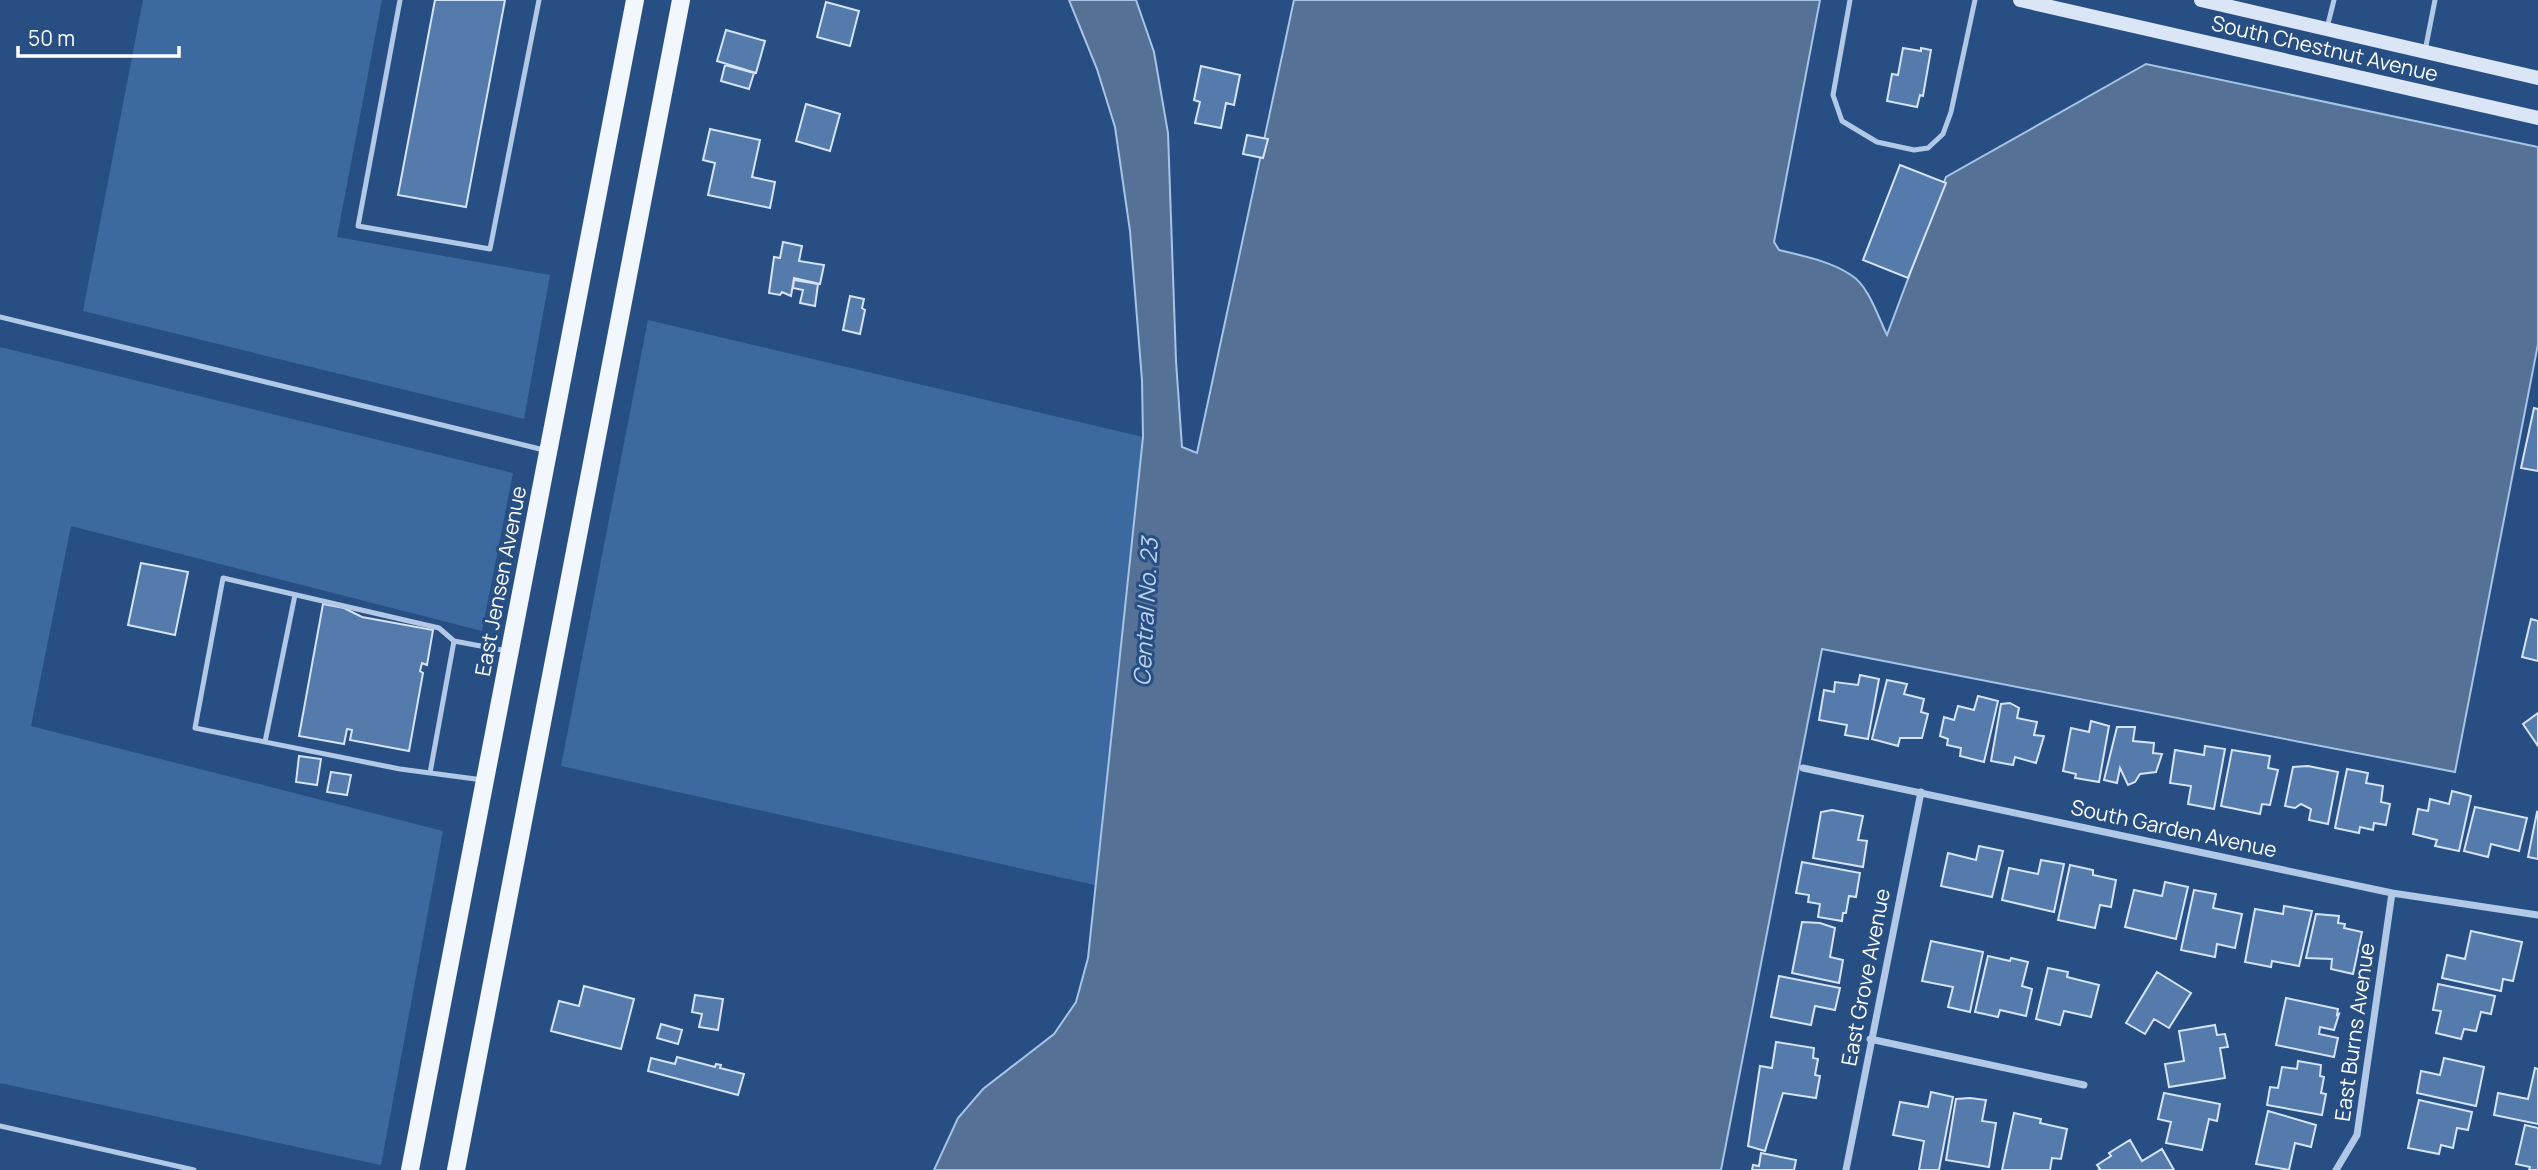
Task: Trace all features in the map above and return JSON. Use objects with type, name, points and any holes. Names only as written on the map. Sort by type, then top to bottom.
[{"type":"main road","name":"East Jensen Avenue","points":[[410,1170],[635,0]]},
{"type":"main road","points":[[456,1170],[681,0]]},
{"type":"main road","name":"South Chestnut Avenue","points":[[2021,0],[2538,118]]},
{"type":"main road","name":"South Chestnut Avenue","points":[[2208,1],[2538,78]]},
{"type":"street","name":"South Garden Avenue","points":[[1803,768],[2392,893],[2538,915]]},
{"type":"street","name":"East Grove Avenue","points":[[1846,1170],[1921,792]]},
{"type":"street","name":"East Burns Avenue","points":[[2336,1170],[2357,1135],[2392,893]]},
{"type":"street","points":[[1870,1039],[2084,1085]]},
{"type":"lane","points":[[400,0],[358,226],[490,249],[539,0]]},
{"type":"lane","points":[[1850,0],[1833,95],[1842,121],[1877,142],[1914,150],[1928,148],[1943,134],[1951,112],[1975,0]]},
{"type":"lane","points":[[2327,29],[2334,0]]},
{"type":"lane","points":[[2425,51],[2435,0]]},
{"type":"lane","points":[[0,317],[548,451]]},
{"type":"lane","points":[[485,780],[400,769],[195,728],[223,578],[439,628],[454,641],[510,651]]},
{"type":"lane","points":[[265,742],[295,595]]},
{"type":"lane","points":[[430,773],[454,641]]},
{"type":"lane","points":[[0,1126],[194,1170]]},
{"type":"shaded area","points":[[143,0],[382,0],[337,237],[550,275],[524,419],[83,311]]},
{"type":"shaded area","points":[[648,320],[1143,437],[1095,885],[561,766]]},
{"type":"shaded area","points":[[0,347],[513,473],[482,631],[71,526],[31,726],[443,831],[381,1165],[0,1083]]},
{"type":"water","name":"Central No. 23","points":[[1069,0],[1136,0],[1154,52],[1168,133],[1176,361],[1182,447],[1197,453],[1294,0],[1820,0],[1774,242],[1779,250],[1825,263],[1851,275],[1868,294],[1887,335],[1946,177],[2146,64],[2538,147],[2538,344],[2455,772],[1822,649],[1721,1170],[934,1170],[958,1118],[983,1089],[1054,1034],[1076,1002],[1088,958],[1143,437],[1142,380],[1130,231],[1115,127],[1097,69]]},
{"type":"building","points":[[435,0],[505,0],[466,207],[398,195]]},
{"type":"building","points":[[826,2],[859,11],[850,46],[817,37]]},
{"type":"building","points":[[726,30],[765,41],[756,73],[717,61]]},
{"type":"building","points":[[1903,48],[1931,50],[1923,96],[1920,95],[1917,107],[1887,101],[1892,74],[1898,75]]},
{"type":"building","points":[[725,65],[754,73],[749,89],[721,81]]},
{"type":"building","points":[[1201,66],[1240,75],[1234,105],[1226,103],[1221,128],[1195,123],[1200,102],[1194,100]]},
{"type":"building","points":[[806,104],[840,114],[830,151],[796,141]]},
{"type":"building","points":[[710,129],[760,140],[752,177],[775,182],[770,208],[708,195],[715,163],[703,160]]},
{"type":"building","points":[[1247,135],[1268,139],[1263,158],[1243,154]]},
{"type":"building","points":[[1900,165],[1946,183],[1908,278],[1863,260]]},
{"type":"building","points":[[783,242],[802,246],[799,261],[824,265],[820,284],[794,278],[791,296],[782,292],[780,295],[769,293],[774,257],[780,258]]},
{"type":"building","points":[[794,280],[818,284],[815,306],[800,303],[803,290],[793,288]]},
{"type":"building","points":[[850,296],[864,299],[862,308],[865,310],[860,334],[843,330]]},
{"type":"building","points":[[2534,408],[2538,409],[2538,471],[2521,468]]},
{"type":"building","points":[[141,563],[188,572],[175,635],[128,625]]},
{"type":"building","points":[[323,604],[344,608],[362,617],[433,630],[427,665],[422,663],[420,671],[423,673],[409,751],[350,740],[352,730],[347,729],[344,744],[299,736]]},
{"type":"building","points":[[2531,619],[2538,621],[2538,661],[2522,657]]},
{"type":"building","points":[[1860,675],[1879,679],[1868,739],[1845,735],[1847,725],[1819,720],[1824,690],[1834,692],[1835,682],[1858,685]]},
{"type":"building","points":[[1887,680],[1907,684],[1904,694],[1924,699],[1921,712],[1928,714],[1922,738],[1900,738],[1898,746],[1872,739]]},
{"type":"building","points":[[1978,696],[1998,701],[1984,762],[1960,756],[1961,748],[1947,745],[1948,739],[1940,736],[1944,717],[1954,720],[1958,706],[1974,710]]},
{"type":"building","points":[[2010,703],[2019,708],[2017,718],[2037,722],[2034,735],[2044,736],[2036,763],[2015,757],[2013,765],[1991,761],[2001,704]]},
{"type":"building","points":[[2538,713],[2538,746],[2523,724]]},
{"type":"building","points":[[2091,721],[2109,726],[2099,782],[2075,778],[2076,774],[2063,771],[2071,728],[2089,732]]},
{"type":"building","points":[[2117,727],[2135,727],[2133,741],[2154,743],[2153,753],[2162,754],[2156,772],[2140,774],[2135,782],[2128,785],[2120,768],[2117,783],[2104,780]]},
{"type":"building","points":[[2205,746],[2225,749],[2214,809],[2188,804],[2191,786],[2170,783],[2175,750],[2204,755]]},
{"type":"building","points":[[2232,750],[2270,756],[2268,768],[2278,770],[2270,805],[2262,804],[2260,814],[2221,806]]},
{"type":"building","points":[[299,756],[321,759],[317,785],[296,782]]},
{"type":"building","points":[[2308,766],[2338,772],[2328,824],[2309,820],[2311,809],[2301,804],[2295,808],[2285,806],[2293,767]]},
{"type":"building","points":[[2347,769],[2368,773],[2366,783],[2383,786],[2381,802],[2390,804],[2386,825],[2374,823],[2373,830],[2360,827],[2359,833],[2335,828]]},
{"type":"building","points":[[331,772],[351,775],[347,795],[327,792]]},
{"type":"building","points":[[2452,791],[2471,796],[2459,851],[2435,846],[2437,840],[2413,834],[2418,809],[2428,811],[2430,799],[2449,804]]},
{"type":"building","points":[[2475,807],[2527,818],[2519,851],[2491,844],[2488,857],[2464,851]]},
{"type":"building","points":[[1832,810],[1863,816],[1858,840],[1867,841],[1863,867],[1813,858],[1821,812]]},
{"type":"building","points":[[2538,813],[2538,859],[2528,857]]},
{"type":"building","points":[[1979,846],[2003,851],[1992,897],[1941,886],[1948,853],[1976,860]]},
{"type":"building","points":[[2041,860],[2064,864],[2054,912],[2002,900],[2009,868],[2038,874]]},
{"type":"building","points":[[1802,862],[1860,873],[1856,897],[1849,896],[1842,921],[1818,917],[1820,904],[1808,902],[1809,895],[1796,893]]},
{"type":"building","points":[[2070,865],[2093,870],[2093,875],[2116,880],[2111,907],[2100,905],[2095,928],[2058,920]]},
{"type":"building","points":[[2165,882],[2188,887],[2176,939],[2125,927],[2134,890],[2162,896]]},
{"type":"building","points":[[2194,890],[2216,894],[2213,908],[2242,914],[2235,948],[2217,944],[2215,957],[2181,950]]},
{"type":"building","points":[[2284,906],[2312,911],[2299,966],[2272,961],[2271,967],[2245,962],[2255,909],[2283,914]]},
{"type":"building","points":[[2316,914],[2339,916],[2338,923],[2345,924],[2344,928],[2362,932],[2353,974],[2331,969],[2332,959],[2306,958]]},
{"type":"building","points":[[1802,922],[1820,923],[1835,928],[1830,957],[1843,960],[1839,983],[1792,973]]},
{"type":"building","points":[[2471,931],[2522,942],[2513,981],[2503,979],[2501,991],[2442,978],[2447,955],[2465,959]]},
{"type":"building","points":[[1931,941],[1983,952],[1970,1012],[1948,1007],[1953,987],[1922,981]]},
{"type":"building","points":[[1988,956],[2028,962],[2022,986],[2032,989],[2026,1016],[2000,1010],[1998,1017],[1975,1012]]},
{"type":"building","points":[[2048,968],[2068,972],[2067,977],[2099,985],[2091,1017],[2064,1011],[2060,1025],[2036,1019]]},
{"type":"building","points":[[2157,972],[2191,993],[2169,1028],[2154,1019],[2145,1034],[2126,1023]]},
{"type":"building","points":[[1779,976],[1840,988],[1835,1010],[1815,1006],[1811,1025],[1771,1017]]},
{"type":"building","points":[[2438,984],[2495,996],[2491,1014],[2481,1012],[2476,1031],[2464,1029],[2461,1039],[2436,1033],[2441,1011],[2433,1010]]},
{"type":"building","points":[[584,986],[634,999],[621,1049],[551,1031],[559,1001],[579,1006]]},
{"type":"building","points":[[695,995],[723,999],[718,1030],[699,1027],[702,1014],[692,1012]]},
{"type":"building","points":[[2286,998],[2338,1009],[2334,1030],[2320,1027],[2319,1034],[2338,1038],[2334,1057],[2276,1045]]},
{"type":"building","points":[[661,1024],[682,1030],[678,1044],[657,1038]]},
{"type":"building","points":[[2215,1025],[2217,1035],[2225,1034],[2228,1047],[2220,1048],[2225,1078],[2169,1087],[2165,1064],[2184,1061],[2179,1031]]},
{"type":"building","points":[[1776,1042],[1814,1048],[1813,1058],[1818,1059],[1815,1075],[1820,1076],[1816,1098],[1783,1093],[1765,1151],[1748,1146],[1760,1066],[1772,1068]]},
{"type":"building","points":[[677,1057],[715,1067],[716,1064],[721,1065],[720,1068],[744,1074],[738,1095],[648,1071],[651,1058],[675,1064]]},
{"type":"building","points":[[2444,1058],[2484,1067],[2476,1106],[2417,1093],[2421,1071],[2440,1075]]},
{"type":"building","points":[[2298,1061],[2321,1065],[2320,1076],[2324,1077],[2321,1093],[2326,1094],[2322,1115],[2267,1105],[2270,1087],[2278,1088],[2282,1067],[2297,1069]]},
{"type":"building","points":[[2535,1068],[2538,1069],[2538,1124],[2494,1115],[2498,1093],[2528,1099]]},
{"type":"building","points":[[1931,1092],[1953,1097],[1939,1170],[1919,1170],[1924,1141],[1893,1135],[1900,1102],[1928,1107]]},
{"type":"building","points":[[2164,1093],[2220,1104],[2217,1121],[2209,1119],[2202,1150],[2166,1143],[2171,1122],[2158,1119]]},
{"type":"building","points":[[1956,1099],[1986,1100],[1982,1121],[1996,1123],[1989,1167],[1946,1160]]},
{"type":"building","points":[[2419,1100],[2472,1112],[2468,1130],[2457,1128],[2453,1148],[2441,1145],[2439,1154],[2408,1148]]},
{"type":"building","points":[[2268,1111],[2316,1125],[2311,1147],[2295,1143],[2289,1170],[2256,1164]]},
{"type":"building","points":[[2014,1113],[2067,1129],[2061,1159],[2052,1158],[2050,1170],[2002,1170]]},
{"type":"building","points":[[2525,1125],[2538,1128],[2538,1170],[2529,1170],[2530,1167],[2516,1164]]},
{"type":"building","points":[[2130,1140],[2142,1161],[2162,1149],[2174,1170],[2098,1170],[2100,1169],[2097,1165],[2111,1156],[2109,1153]]},
{"type":"building","points":[[1761,1153],[1796,1160],[1794,1170],[1752,1170],[1753,1165],[1759,1166]]}]
